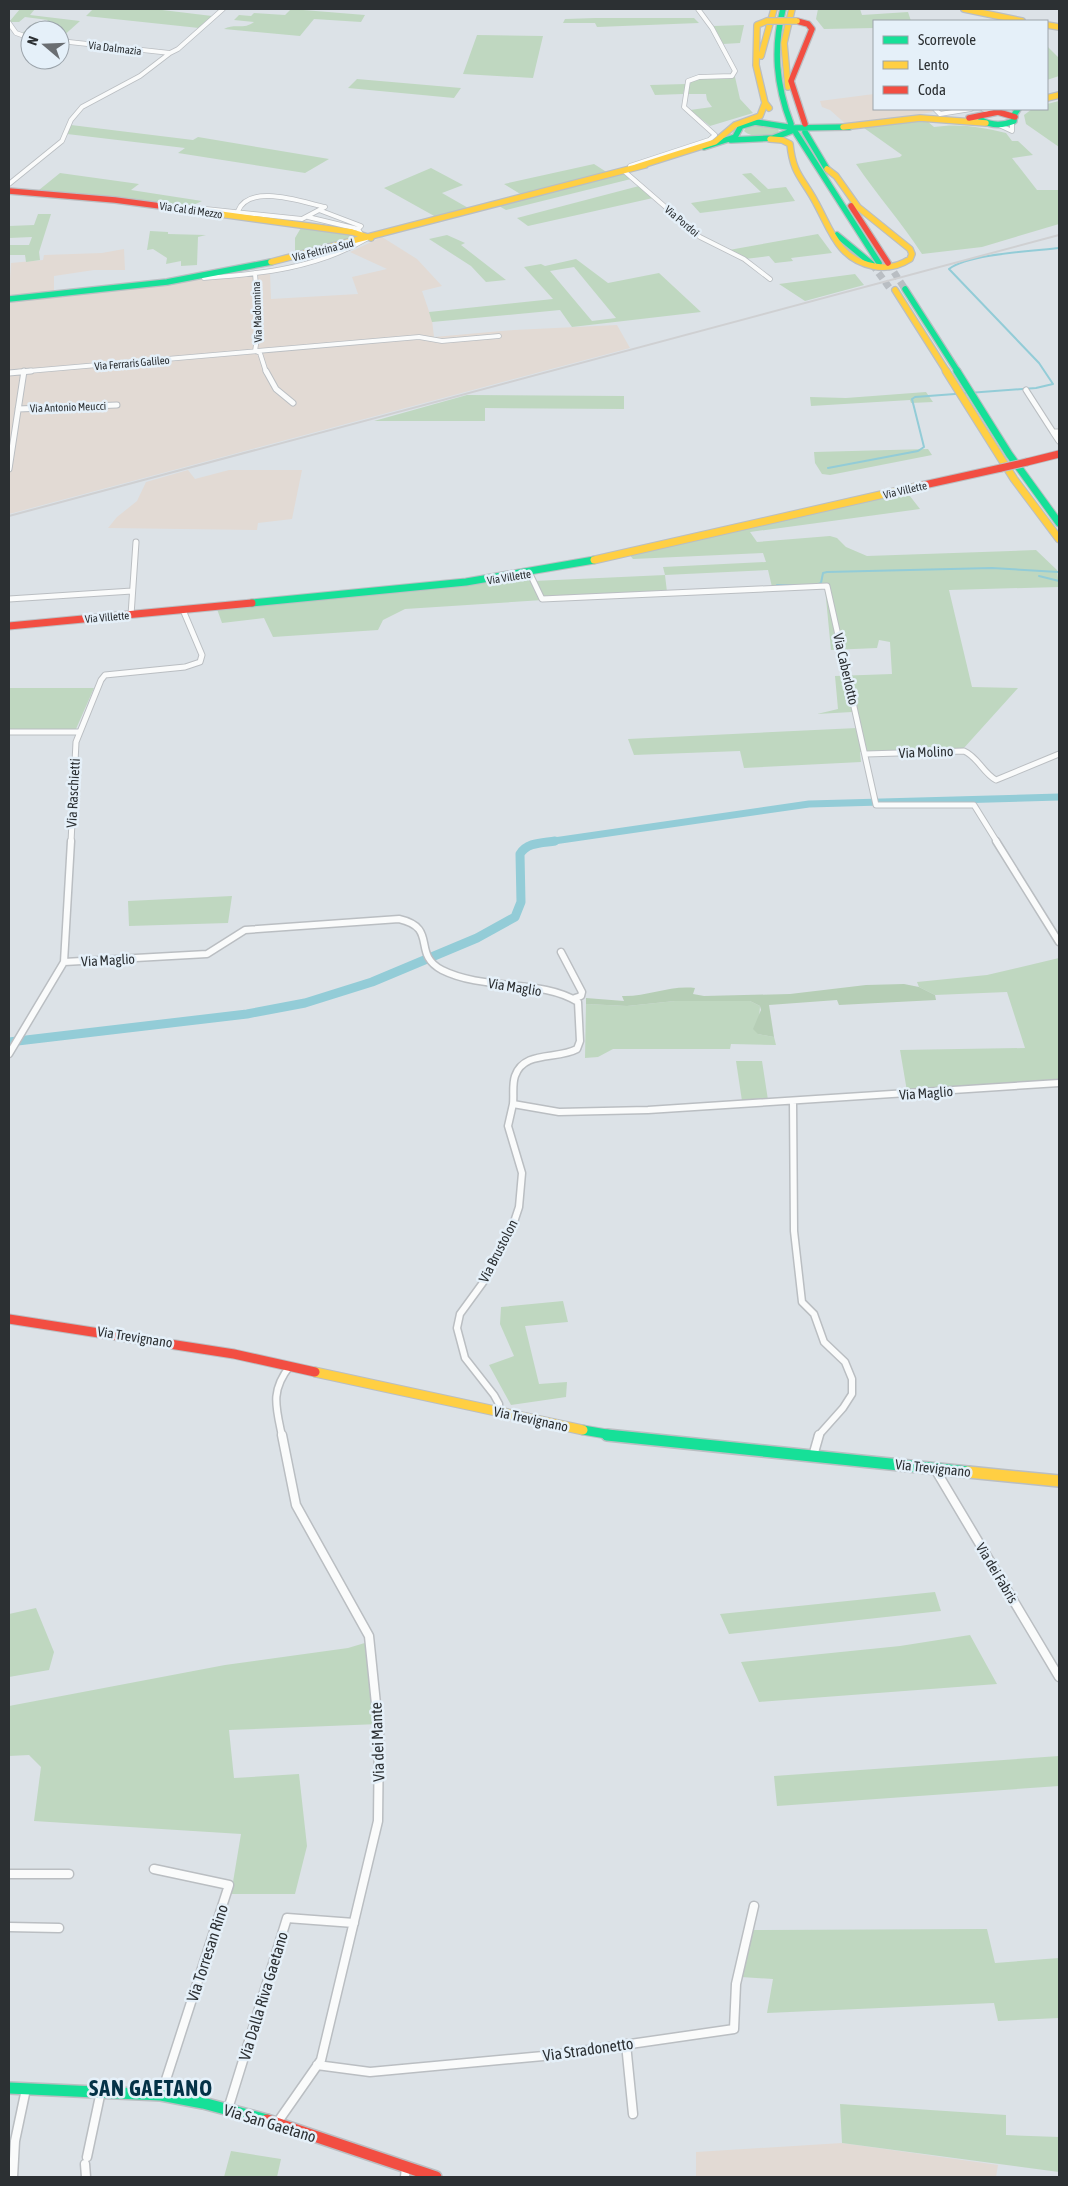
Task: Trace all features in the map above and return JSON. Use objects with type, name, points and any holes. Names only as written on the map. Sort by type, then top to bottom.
[{"type":"main road","points":[[755,63],[761,56],[774,9]]},
{"type":"main road","points":[[783,9],[774,42],[774,68],[782,103],[793,129],[880,264]]},
{"type":"main road","points":[[792,9],[785,35],[784,62],[789,92],[805,128],[880,264]]},
{"type":"main road","points":[[964,9],[1015,20]]},
{"type":"main road","points":[[760,122],[768,117],[769,109],[765,103],[755,63],[757,53],[755,28],[767,21],[797,21],[808,24],[812,30],[791,80],[805,128]]},
{"type":"main road","points":[[630,169],[715,142],[735,125],[761,115],[765,103]]},
{"type":"main road","points":[[986,123],[980,119],[986,111],[1015,114]]},
{"type":"main road","name":"Via Feltrina Sud","points":[[953,119],[986,111]]},
{"type":"main road","name":"Via Feltrina Sud","points":[[701,148],[750,138],[770,139],[782,130],[792,128],[849,126],[909,119],[953,119],[998,125],[1015,114]]},
{"type":"main road","name":"Via Feltrina Sud","points":[[9,299],[193,279],[265,265],[365,235],[630,169],[732,138],[745,124],[760,122],[782,130]]},
{"type":"main road","name":"Via Feltrina Sud","points":[[739,132],[750,138]]},
{"type":"main road","points":[[770,139],[784,140],[790,144],[793,164],[824,220],[842,240],[880,264]]},
{"type":"main road","points":[[824,220],[826,229],[843,252],[857,263],[873,266],[892,266],[906,263],[912,257],[908,247],[858,207],[836,176],[825,165]]},
{"type":"main road","name":"Via Cal di Mezzo","points":[[9,191],[115,200],[365,235]]},
{"type":"main road","points":[[1059,524],[897,290],[1020,489],[1059,539]]},
{"type":"main road","name":"Via Villette","points":[[9,626],[477,582],[530,574],[1059,454]]},
{"type":"main road","name":"Via Trevignano","points":[[9,1319],[176,1343],[616,1436],[1059,1481]]},
{"type":"main road","name":"Via San Gaetano","points":[[9,2088],[102,2091],[161,2096],[228,2109],[277,2123],[436,2177]]},
{"type":"street","name":"Via Dalmazia","points":[[9,184],[62,141],[71,120],[85,105],[140,76],[178,49],[223,9]]},
{"type":"street","name":"Via Feltrina Sud","points":[[630,169],[630,166],[649,158],[714,138],[715,135],[708,127],[683,104],[688,81],[695,78],[735,74],[712,28],[698,9]]},
{"type":"street","points":[[9,22],[16,33],[20,34]]},
{"type":"street","name":"Via Dalmazia","points":[[70,42],[170,53]]},
{"type":"street","points":[[936,110],[940,114],[965,110]]},
{"type":"street","name":"Via Pordoi","points":[[630,169],[700,237],[744,259],[770,279]]},
{"type":"street","points":[[187,207],[302,219],[325,207],[257,195],[241,203],[238,211]]},
{"type":"street","points":[[319,210],[361,226],[365,235]]},
{"type":"street","points":[[307,216],[365,235]]},
{"type":"street","name":"Via Madonnina","points":[[193,279],[255,273],[309,263],[345,251],[365,235]]},
{"type":"street","name":"Via Madonnina","points":[[255,273],[259,300],[258,344],[255,351]]},
{"type":"street","name":"Via Ferraris Galileo","points":[[9,373],[239,354],[255,351],[280,351],[419,337],[442,341],[499,336]]},
{"type":"street","points":[[255,351],[261,354],[263,364],[279,395],[293,403]]},
{"type":"street","name":"Via Antonio Meucci","points":[[9,469],[24,372]]},
{"type":"street","points":[[1026,390],[1056,432],[1059,441]]},
{"type":"street","name":"Via Antonio Meucci","points":[[18,409],[117,405]]},
{"type":"street","points":[[131,615],[136,542]]},
{"type":"street","name":"Via Caberlotto","points":[[530,574],[542,599],[827,586],[876,801],[974,805],[1059,942]]},
{"type":"street","points":[[9,599],[132,591]]},
{"type":"street","name":"Via Raschietti","points":[[9,1054],[17,1045],[37,1005],[58,976],[64,962],[78,732],[101,680],[106,675],[185,667],[200,662],[202,655],[183,610]]},
{"type":"street","points":[[9,732],[78,732]]},
{"type":"street","name":"Via Molino","points":[[866,754],[964,750],[971,754],[990,777],[996,780],[1059,754]]},
{"type":"street","name":"Via Maglio","points":[[64,962],[200,955],[220,949],[232,937],[245,930],[399,919],[413,922],[419,926],[429,961],[449,972],[488,984],[567,995],[575,998]]},
{"type":"street","points":[[513,1104],[514,1080],[518,1068],[534,1058],[574,1052],[579,1046],[580,1006],[575,998],[581,996],[582,992],[561,952]]},
{"type":"street","name":"Via Maglio","points":[[513,1104],[559,1112],[648,1110],[1059,1083]]},
{"type":"street","points":[[793,1101],[794,1231],[802,1302],[814,1314],[824,1342],[845,1362],[852,1379],[852,1394],[843,1408],[820,1432],[813,1456]]},
{"type":"street","name":"Via Brustolon","points":[[499,1412],[494,1395],[465,1358],[457,1328],[460,1314],[486,1278],[511,1231],[519,1208],[522,1173],[508,1126],[513,1104]]},
{"type":"street","name":"Via dei Mante","points":[[277,2123],[321,2060],[378,1821],[379,1733],[369,1636],[344,1588],[296,1506],[275,1403],[279,1380],[290,1366]]},
{"type":"street","name":"Via dei Fabris","points":[[935,1469],[1059,1677]]},
{"type":"street","name":"Via Torresan Rino","points":[[154,1868],[229,1885],[161,2096]]},
{"type":"street","points":[[9,1874],[69,1874]]},
{"type":"street","name":"Via Stradonetto","points":[[317,2065],[370,2072],[554,2055],[734,2029],[736,1984],[754,1906]]},
{"type":"street","name":"Via Dalla Riva Gaetano","points":[[228,2109],[287,1918],[354,1923]]},
{"type":"street","points":[[9,1927],[59,1928]]},
{"type":"street","points":[[626,2044],[633,2114]]},
{"type":"street","points":[[13,2177],[11,2158],[26,2089]]},
{"type":"street","points":[[86,2177],[86,2161],[102,2091]]},
{"type":"street","points":[[405,2177],[406,2167]]},
{"type":"shaded area","points":[[873,94],[873,110],[932,110],[933,112],[848,126],[830,110],[822,107],[820,101]]},
{"type":"shaded area","points":[[382,237],[417,259],[442,286],[422,291],[432,320],[434,337],[514,330],[617,325],[630,348],[9,514],[9,301],[270,272],[271,299],[358,294],[352,277],[387,269],[350,252]]},
{"type":"shaded area","points":[[124,249],[125,270],[94,270],[54,276],[54,292],[9,296],[11,263],[43,260],[44,255],[102,253]]},
{"type":"shaded area","points":[[188,470],[195,479],[229,470],[302,470],[292,519],[258,523],[257,530],[108,528],[117,517],[137,501],[146,482]]},
{"type":"shaded area","points":[[842,2143],[998,2165],[996,2177],[696,2177],[696,2152]]},
{"type":"green space","points":[[20,9],[35,9],[30,15],[80,21],[70,30],[70,20],[25,17],[19,22],[9,22]]},
{"type":"green space","points":[[93,9],[154,9],[212,16],[199,28],[86,16]]},
{"type":"green space","points":[[291,9],[365,15],[361,22],[314,19],[300,36],[224,29],[232,26],[246,26],[254,22],[234,20],[239,15],[251,16],[254,13],[285,15]]},
{"type":"green space","points":[[818,9],[860,9],[862,15],[908,12],[911,20],[873,20],[873,28],[824,29],[816,19]]},
{"type":"green space","points":[[694,18],[699,23],[597,27],[595,23],[563,23],[565,19]]},
{"type":"green space","points":[[744,25],[740,43],[723,44],[713,26]]},
{"type":"green space","points":[[477,35],[543,36],[533,78],[463,74]]},
{"type":"green space","points":[[1048,47],[1059,58],[1059,76],[1048,80]]},
{"type":"green space","points":[[735,77],[740,99],[753,113],[710,126],[690,110],[712,107],[707,100],[706,94],[687,94],[691,81],[699,78]]},
{"type":"green space","points":[[357,79],[461,88],[454,98],[348,88]]},
{"type":"green space","points":[[686,84],[683,94],[655,95],[650,85]]},
{"type":"green space","points":[[1059,101],[1059,147],[1026,124],[1024,115],[1031,110],[1048,110],[1048,104]]},
{"type":"green space","points":[[927,121],[934,127],[979,127],[1006,133],[1012,141],[1018,141],[1033,155],[1012,158],[1037,190],[1059,190],[1059,224],[982,247],[922,254],[856,164],[900,157],[902,155],[864,128],[897,122]]},
{"type":"green space","points":[[756,124],[776,127],[779,131],[776,134],[761,137],[744,131],[747,126]]},
{"type":"green space","points":[[71,125],[193,140],[198,137],[329,159],[305,173],[178,153],[185,148],[67,134]]},
{"type":"green space","points":[[594,164],[608,173],[522,195],[504,184]]},
{"type":"green space","points":[[431,168],[463,185],[442,193],[470,209],[436,217],[384,188]]},
{"type":"green space","points":[[60,173],[139,184],[131,190],[202,201],[189,207],[39,190]]},
{"type":"green space","points":[[623,173],[631,179],[506,210],[499,206]]},
{"type":"green space","points":[[751,173],[768,189],[786,187],[795,201],[700,213],[691,203],[761,192],[742,174]]},
{"type":"green space","points":[[639,186],[653,198],[528,226],[517,218]]},
{"type":"green space","points":[[38,214],[51,214],[39,252],[40,260],[26,262],[25,255],[9,255],[9,245],[29,245],[32,237],[9,238],[9,226],[34,225]]},
{"type":"green space","points":[[302,226],[368,235],[295,254],[295,238]]},
{"type":"green space","points":[[150,231],[168,232],[168,234],[206,235],[198,237],[197,265],[181,266],[181,261],[166,264],[167,258],[153,249],[147,250]]},
{"type":"green space","points":[[818,234],[832,253],[791,258],[793,261],[775,263],[769,256],[745,259],[729,250]]},
{"type":"green space","points":[[447,235],[465,243],[461,245],[506,280],[486,282],[471,266],[429,239]]},
{"type":"green space","points":[[576,259],[608,283],[659,273],[701,312],[572,327],[560,310],[432,322],[429,312],[553,299],[524,267],[541,264],[545,266]],"holes":[[[574,267],[616,318],[592,321],[550,271]]]},
{"type":"green space","points":[[855,274],[864,285],[805,301],[779,284]]},
{"type":"green space","points":[[926,392],[933,402],[911,403],[910,400],[811,406],[810,397],[846,398]]},
{"type":"green space","points":[[467,395],[624,396],[624,409],[485,408],[485,421],[374,421]]},
{"type":"green space","points":[[928,449],[932,455],[830,475],[822,474],[815,463],[814,452]]},
{"type":"green space","points":[[906,491],[920,509],[750,532],[757,542],[830,536],[837,538],[846,547],[867,556],[1036,550],[1057,570],[1059,587],[949,590],[972,687],[1018,688],[963,749],[860,752],[861,762],[744,768],[740,751],[634,755],[628,739],[857,728],[852,712],[817,714],[838,709],[835,676],[892,674],[890,642],[879,640],[877,648],[831,650],[825,588],[772,587],[768,570],[665,575],[663,567],[766,562],[763,553],[633,559],[629,554]]},
{"type":"green space","points":[[533,575],[534,581],[665,575],[667,592],[405,609],[383,620],[378,630],[273,637],[264,618],[222,623],[217,609]]},
{"type":"green space","points":[[9,688],[94,688],[76,729],[9,729]]},
{"type":"green space","points":[[232,896],[228,923],[129,926],[128,901]]},
{"type":"green space","points":[[1059,958],[1059,1085],[908,1097],[900,1050],[1025,1048],[1007,992],[935,995],[919,987],[917,982],[987,975]]},
{"type":"green space","points":[[904,984],[919,987],[935,995],[936,1000],[839,1005],[837,1000],[769,1005],[774,1037],[758,1034],[753,1029],[761,1010],[760,1006],[750,1001],[675,1001],[627,1006],[586,1004],[586,998],[624,1001],[622,996],[640,995],[677,988],[695,988],[693,994],[704,996],[790,994],[866,985]]},
{"type":"green space","points":[[675,1001],[750,1001],[760,1006],[758,1034],[774,1037],[776,1045],[731,1044],[730,1049],[613,1049],[598,1057],[585,1058],[586,1004],[627,1006]]},
{"type":"green space","points":[[736,1061],[762,1061],[768,1100],[742,1101]]},
{"type":"green space","points":[[563,1301],[568,1322],[525,1326],[539,1384],[567,1382],[566,1397],[511,1405],[489,1365],[514,1356],[500,1324],[501,1307]]},
{"type":"green space","points":[[935,1592],[941,1611],[729,1634],[720,1614]]},
{"type":"green space","points":[[36,1608],[54,1652],[49,1670],[9,1677],[9,1614]]},
{"type":"green space","points":[[970,1635],[997,1684],[759,1702],[741,1662],[900,1646]]},
{"type":"green space","points":[[368,1642],[379,1724],[229,1730],[234,1778],[299,1774],[307,1846],[295,1894],[231,1894],[241,1834],[34,1821],[41,1767],[29,1755],[9,1756],[9,1706],[225,1665],[348,1648]]},
{"type":"green space","points":[[1059,1756],[1059,1786],[777,1806],[774,1776]]},
{"type":"green space","points":[[987,1929],[995,1963],[1059,1958],[1059,2018],[998,2021],[994,2003],[767,2013],[773,1979],[741,1977],[751,1930]]},
{"type":"green space","points":[[840,2104],[1006,2115],[1006,2135],[1059,2137],[1059,2172],[842,2143]]},
{"type":"green space","points":[[231,2151],[281,2159],[277,2177],[224,2177]]},
{"type":"waterway","points":[[828,468],[918,451],[924,447],[912,399],[915,397],[1036,388],[1053,384],[1039,363],[949,269],[958,264],[985,257],[1059,248]]},
{"type":"waterway","points":[[816,585],[821,583],[823,573],[827,572],[992,568],[1058,572]]},
{"type":"waterway","points":[[1039,576],[1059,581]]},
{"type":"waterway","points":[[777,585],[796,585]]},
{"type":"waterway","points":[[547,842],[809,804],[1059,797]]},
{"type":"waterway","points":[[9,1042],[247,1014],[305,1003],[372,982],[477,938],[515,917],[521,902],[520,854],[531,845],[555,841]]},
{"type":"tunnel","points":[[888,263],[905,289]]},
{"type":"tunnel","points":[[872,264],[891,290]]},
{"type":"railway","points":[[9,516],[1059,235]]},
{"type":"traffic: fast","points":[[783,9],[777,38],[776,67],[781,95],[791,124]]},
{"type":"traffic: fast","points":[[981,120],[993,125],[1006,124],[1014,121],[1014,115],[1017,110]]},
{"type":"traffic: fast","points":[[704,147],[735,137],[741,126],[755,122],[794,128],[849,127]]},
{"type":"traffic: fast","points":[[731,140],[773,138],[794,130]]},
{"type":"traffic: fast","points":[[805,132],[827,169]]},
{"type":"traffic: fast","points":[[796,133],[879,263]]},
{"type":"traffic: fast","points":[[837,235],[872,264]]},
{"type":"traffic: fast","points":[[9,299],[167,282],[271,262]]},
{"type":"traffic: fast","points":[[905,289],[1009,454],[1059,523]]},
{"type":"traffic: fast","points":[[252,603],[466,582],[552,569],[594,560]]},
{"type":"traffic: fast","points":[[583,1430],[608,1435],[968,1472]]},
{"type":"traffic: fast","points":[[9,2088],[161,2095],[203,2103],[267,2120]]},
{"type":"traffic: slow","points":[[761,56],[774,9]]},
{"type":"traffic: slow","points":[[788,87],[784,43],[792,9]]},
{"type":"traffic: slow","points":[[964,9],[1017,20]]},
{"type":"traffic: slow","points":[[767,21],[757,25],[756,65],[765,103],[769,108]]},
{"type":"traffic: slow","points":[[767,21],[797,21]]},
{"type":"traffic: slow","points":[[1048,25],[1059,27]]},
{"type":"traffic: slow","points":[[1048,98],[1059,95]]},
{"type":"traffic: slow","points":[[636,167],[715,142],[735,125],[760,116],[765,103]]},
{"type":"traffic: slow","points":[[843,127],[920,118],[986,123]]},
{"type":"traffic: slow","points":[[770,139],[782,140],[790,144],[794,168],[816,202],[832,235],[844,253],[853,260],[877,267],[895,266],[910,259],[912,254],[910,249],[858,207],[836,176],[827,169]]},
{"type":"traffic: slow","points":[[271,262],[645,165]]},
{"type":"traffic: slow","points":[[198,211],[352,232],[371,238]]},
{"type":"traffic: slow","points":[[895,290],[1014,479],[1059,539]]},
{"type":"traffic: slow","points":[[594,560],[915,487]]},
{"type":"traffic: slow","points":[[315,1372],[583,1430]]},
{"type":"traffic: slow","points":[[968,1472],[1059,1481]]},
{"type":"traffic: jam","points":[[797,21],[808,24],[812,29],[791,81],[805,124]]},
{"type":"traffic: jam","points":[[969,118],[998,112],[1015,117]]},
{"type":"traffic: jam","points":[[9,191],[115,200],[198,211]]},
{"type":"traffic: jam","points":[[851,206],[888,263]]},
{"type":"traffic: jam","points":[[1027,462],[1059,454]]},
{"type":"traffic: jam","points":[[1001,468],[1027,462]]},
{"type":"traffic: jam","points":[[915,487],[1001,468]]},
{"type":"traffic: jam","points":[[9,626],[252,603]]},
{"type":"traffic: jam","points":[[9,1319],[234,1354],[315,1372]]},
{"type":"traffic: jam","points":[[267,2120],[436,2177]]},
{"type":"district","name":"SAN GAETANO","points":[[151,2088]]}]
